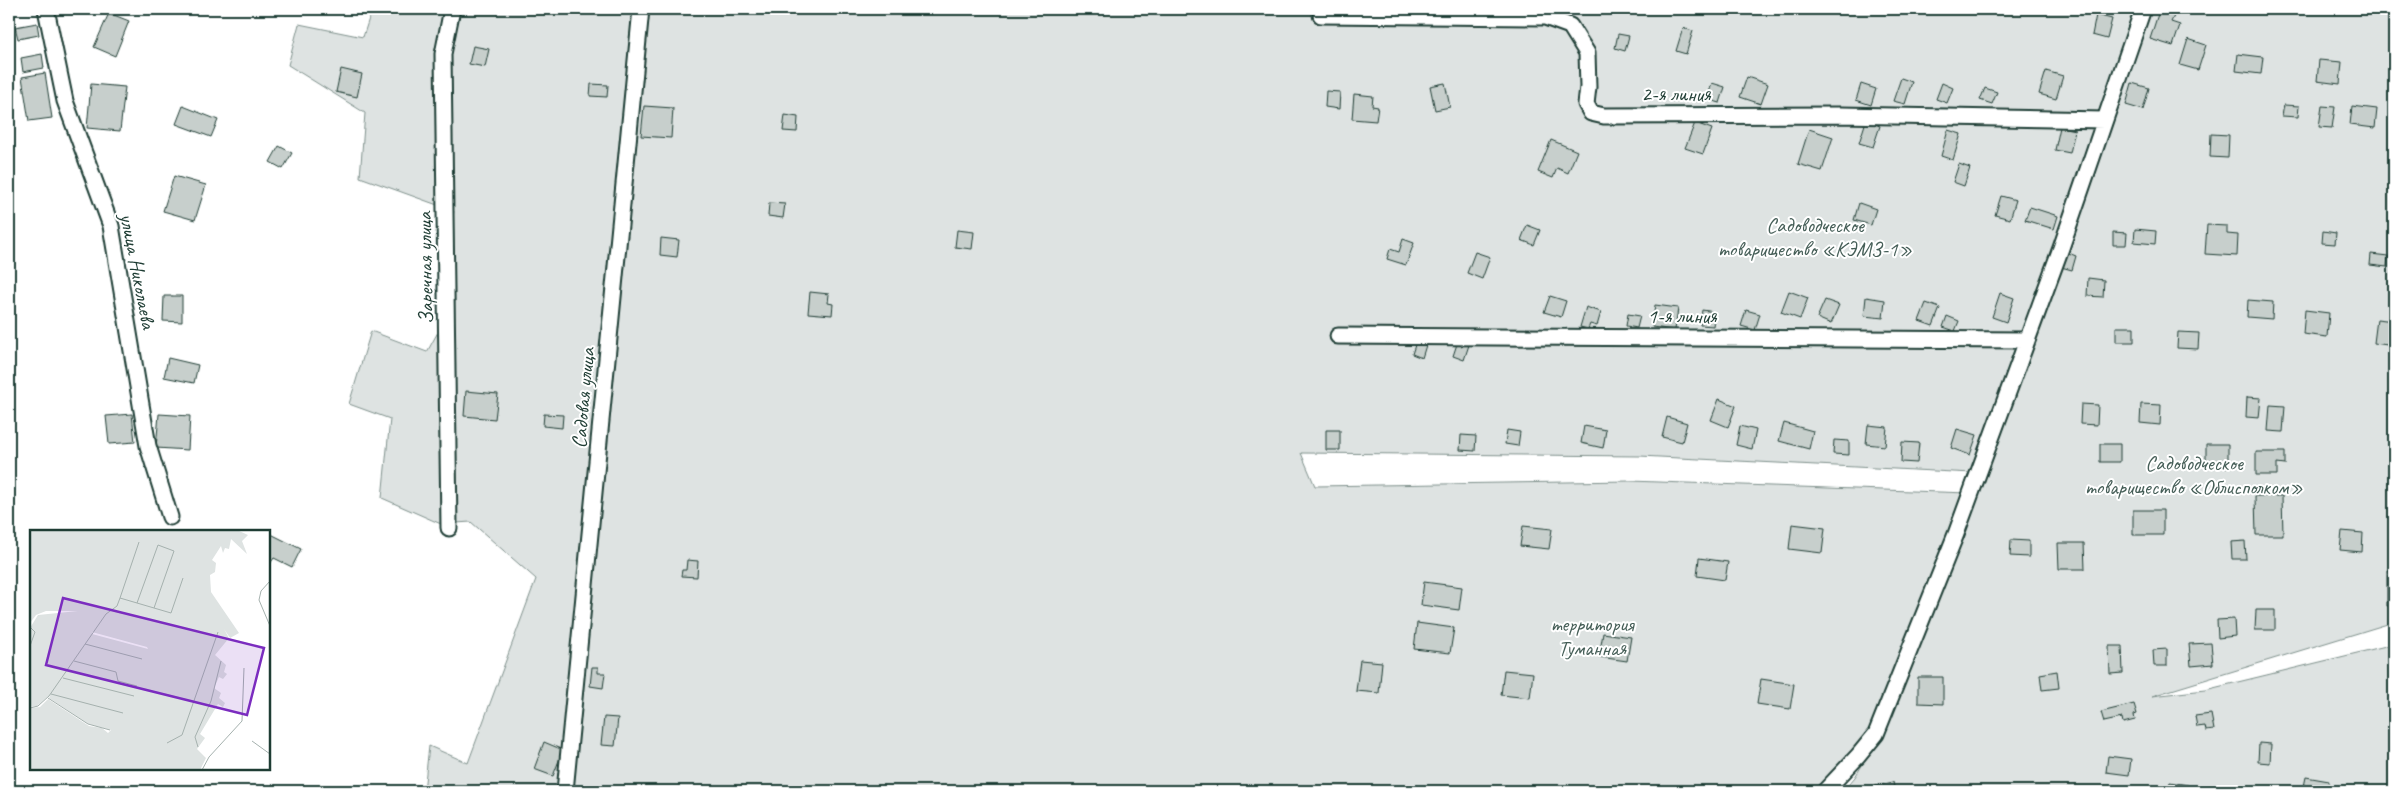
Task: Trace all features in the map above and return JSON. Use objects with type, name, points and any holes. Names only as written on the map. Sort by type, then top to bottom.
[{"type":"street","name":"улица Николаева","points":[[46,9],[65,101],[111,226],[148,446],[170,517]]},
{"type":"street","name":"Заречная улица","points":[[450,528],[443,54],[452,9]]},
{"type":"street","name":"Садовая улица","points":[[565,791],[641,9]]},
{"type":"street","points":[[1824,791],[1858,756],[1876,734],[1956,534],[2061,248],[2143,9]]},
{"type":"street","name":"2-я линия","points":[[1321,15],[1545,17],[1570,26],[1587,53],[1588,87],[1586,104],[1591,113],[1604,116],[1841,115],[2104,120]]},
{"type":"street","name":"1-я линия","points":[[1338,336],[2026,340]]},
{"type":"green space","points":[[372,9],[2138,9],[1973,473],[1640,456],[1301,453],[1315,486],[1630,481],[1968,493],[1877,723],[1818,791],[424,791],[429,746],[468,763],[536,579],[471,522],[441,524],[382,498],[390,419],[349,404],[371,331],[427,352],[455,301],[443,283],[454,211],[360,177],[365,113],[288,65],[299,24],[363,37]]},
{"type":"green space","name":"Садоводческое товарищество «Облисполком»","points":[[2148,9],[2394,9],[2394,622],[2152,696],[2205,690],[2394,644],[2394,791],[1843,791],[1855,777],[1888,722]]},
{"type":"building","points":[[2159,11],[2174,16],[2171,22],[2180,25],[2173,46],[2150,39]]},
{"type":"building","points":[[109,13],[129,21],[115,56],[94,47]]},
{"type":"building","points":[[2096,15],[2112,19],[2107,39],[2092,35]]},
{"type":"building","points":[[37,23],[39,35],[18,39],[15,27]]},
{"type":"building","points":[[1683,28],[1693,31],[1686,54],[1676,51]]},
{"type":"building","points":[[1618,34],[1629,36],[1625,51],[1615,48]]},
{"type":"building","points":[[2188,39],[2206,45],[2198,70],[2180,65]]},
{"type":"building","points":[[473,46],[489,49],[485,67],[469,64]]},
{"type":"building","points":[[42,54],[44,68],[23,72],[21,58]]},
{"type":"building","points":[[2238,54],[2263,57],[2261,74],[2236,71]]},
{"type":"building","points":[[2319,60],[2342,62],[2340,84],[2317,81]]},
{"type":"building","points":[[341,69],[362,74],[357,97],[336,92]]},
{"type":"building","points":[[2046,71],[2063,76],[2056,99],[2039,94]]},
{"type":"building","points":[[45,73],[52,118],[29,121],[22,77]]},
{"type":"building","points":[[1747,77],[1768,84],[1761,104],[1740,97]]},
{"type":"building","points":[[1901,78],[1912,82],[1905,104],[1893,101]]},
{"type":"building","points":[[1445,83],[1450,107],[1435,110],[1430,86]]},
{"type":"building","points":[[1712,83],[1725,87],[1720,103],[1707,99]]},
{"type":"building","points":[[1942,83],[1953,88],[1947,103],[1936,99]]},
{"type":"building","points":[[2132,83],[2149,88],[2143,110],[2126,105]]},
{"type":"building","points":[[91,84],[125,87],[120,131],[87,128]]},
{"type":"building","points":[[591,84],[608,85],[607,97],[590,96]]},
{"type":"building","points":[[1861,84],[1876,89],[1871,105],[1856,100]]},
{"type":"building","points":[[1985,88],[1997,92],[1992,104],[1980,100]]},
{"type":"building","points":[[1326,91],[1340,92],[1339,109],[1325,107]]},
{"type":"building","points":[[1354,94],[1373,96],[1372,106],[1378,107],[1376,121],[1352,119]]},
{"type":"building","points":[[2284,105],[2299,106],[2298,117],[2282,116]]},
{"type":"building","points":[[183,106],[218,120],[211,137],[176,124]]},
{"type":"building","points":[[644,106],[673,108],[671,138],[641,136]]},
{"type":"building","points":[[2322,106],[2335,107],[2332,128],[2319,127]]},
{"type":"building","points":[[2352,106],[2377,109],[2375,128],[2350,125]]},
{"type":"building","points":[[785,115],[798,117],[797,132],[783,131]]},
{"type":"building","points":[[1866,121],[1880,126],[1873,147],[1859,143]]},
{"type":"building","points":[[1695,123],[1712,129],[1703,154],[1685,148]]},
{"type":"building","points":[[2060,127],[2075,130],[2070,153],[2055,150]]},
{"type":"building","points":[[1809,129],[1833,137],[1822,171],[1798,164]]},
{"type":"building","points":[[1948,130],[1961,134],[1953,160],[1941,156]]},
{"type":"building","points":[[2211,134],[2229,135],[2228,158],[2210,157]]},
{"type":"building","points":[[1551,140],[1577,151],[1568,173],[1557,168],[1553,178],[1538,172]]},
{"type":"building","points":[[279,146],[292,153],[283,169],[270,162]]},
{"type":"building","points":[[1959,164],[1970,168],[1964,186],[1953,182]]},
{"type":"building","points":[[174,176],[206,185],[195,220],[163,211]]},
{"type":"building","points":[[2001,196],[2016,200],[2010,219],[1995,215]]},
{"type":"building","points":[[769,203],[785,204],[783,218],[768,216]]},
{"type":"building","points":[[1859,203],[1876,209],[1871,225],[1854,220]]},
{"type":"building","points":[[2030,207],[2058,216],[2054,229],[2025,220]]},
{"type":"building","points":[[1527,225],[1540,230],[1534,245],[1521,240]]},
{"type":"building","points":[[2207,225],[2227,226],[2227,234],[2238,235],[2237,256],[2205,254]]},
{"type":"building","points":[[2135,229],[2156,231],[2155,244],[2134,242]]},
{"type":"building","points":[[957,230],[974,232],[972,249],[955,247]]},
{"type":"building","points":[[2323,231],[2336,233],[2335,244],[2322,243]]},
{"type":"building","points":[[2113,232],[2127,233],[2126,245],[2113,245]]},
{"type":"building","points":[[661,238],[679,240],[677,257],[660,255]]},
{"type":"building","points":[[1403,239],[1414,243],[1406,265],[1387,259],[1390,249],[1399,252]]},
{"type":"building","points":[[1475,252],[1490,257],[1482,279],[1467,273]]},
{"type":"building","points":[[2066,252],[2076,256],[2072,270],[2061,267]]},
{"type":"building","points":[[2371,254],[2388,256],[2387,267],[2370,265]]},
{"type":"building","points":[[2088,278],[2104,280],[2103,297],[2087,296]]},
{"type":"building","points":[[1789,291],[1808,298],[1800,319],[1781,312]]},
{"type":"building","points":[[810,292],[829,294],[828,303],[833,304],[832,315],[808,313]]},
{"type":"building","points":[[2000,293],[2014,298],[2006,322],[1992,317]]},
{"type":"building","points":[[164,296],[182,296],[182,322],[163,321]]},
{"type":"building","points":[[1550,296],[1566,301],[1561,317],[1544,312]]},
{"type":"building","points":[[1866,297],[1885,300],[1883,318],[1864,316]]},
{"type":"building","points":[[1825,300],[1839,305],[1831,324],[1817,318]]},
{"type":"building","points":[[2248,300],[2273,302],[2272,319],[2247,317]]},
{"type":"building","points":[[1926,303],[1940,308],[1933,326],[1919,321]]},
{"type":"building","points":[[1655,305],[1678,308],[1675,330],[1652,327]]},
{"type":"building","points":[[1586,307],[1601,312],[1597,326],[1590,324],[1588,329],[1580,327]]},
{"type":"building","points":[[1702,310],[1715,312],[1713,326],[1700,325]]},
{"type":"building","points":[[1746,310],[1760,314],[1755,330],[1741,326]]},
{"type":"building","points":[[2305,310],[2329,313],[2327,337],[2303,334]]},
{"type":"building","points":[[1628,314],[1640,316],[1637,328],[1626,326]]},
{"type":"building","points":[[1947,316],[1959,321],[1955,331],[1943,327]]},
{"type":"building","points":[[2377,319],[2394,321],[2394,346],[2374,343]]},
{"type":"building","points":[[2116,327],[2134,327],[2134,342],[2116,342]]},
{"type":"building","points":[[2178,332],[2199,333],[2198,349],[2177,348]]},
{"type":"building","points":[[1458,341],[1469,345],[1464,360],[1453,356]]},
{"type":"building","points":[[1416,342],[1426,345],[1422,358],[1412,354]]},
{"type":"building","points":[[168,358],[198,365],[194,383],[164,377]]},
{"type":"building","points":[[466,391],[498,394],[495,419],[464,416]]},
{"type":"building","points":[[2247,397],[2261,398],[2259,418],[2246,417]]},
{"type":"building","points":[[1719,399],[1736,406],[1728,427],[1711,420]]},
{"type":"building","points":[[2081,404],[2098,405],[2097,425],[2080,424]]},
{"type":"building","points":[[2141,404],[2161,405],[2160,425],[2140,423]]},
{"type":"building","points":[[2270,405],[2285,406],[2283,432],[2268,431]]},
{"type":"building","points":[[132,414],[135,442],[109,444],[106,416]]},
{"type":"building","points":[[159,414],[190,416],[188,450],[156,448]]},
{"type":"building","points":[[544,414],[563,415],[562,428],[543,426]]},
{"type":"building","points":[[1667,417],[1687,423],[1682,442],[1662,437]]},
{"type":"building","points":[[1784,423],[1813,431],[1809,449],[1779,441]]},
{"type":"building","points":[[1868,425],[1887,427],[1885,446],[1866,444]]},
{"type":"building","points":[[1584,426],[1606,430],[1603,448],[1581,443]]},
{"type":"building","points":[[1740,426],[1756,430],[1752,449],[1736,445]]},
{"type":"building","points":[[1957,429],[1977,435],[1970,455],[1951,448]]},
{"type":"building","points":[[1326,430],[1340,430],[1340,450],[1326,450]]},
{"type":"building","points":[[1507,430],[1520,432],[1518,446],[1505,444]]},
{"type":"building","points":[[1461,435],[1476,436],[1475,451],[1460,450]]},
{"type":"building","points":[[1834,440],[1849,441],[1849,455],[1833,454]]},
{"type":"building","points":[[1902,442],[1919,443],[1917,463],[1901,462]]},
{"type":"building","points":[[2100,444],[2120,444],[2120,462],[2100,462]]},
{"type":"building","points":[[2206,444],[2228,444],[2228,467],[2206,467]]},
{"type":"building","points":[[2256,452],[2285,452],[2285,465],[2277,464],[2277,475],[2256,475]]},
{"type":"building","points":[[2255,496],[2282,496],[2283,535],[2256,535]]},
{"type":"building","points":[[2133,510],[2163,510],[2163,535],[2133,535]]},
{"type":"building","points":[[1792,524],[1825,528],[1822,553],[1789,549]]},
{"type":"building","points":[[1523,526],[1552,529],[1549,549],[1520,546]]},
{"type":"building","points":[[2342,531],[2363,533],[2362,552],[2340,550]]},
{"type":"building","points":[[270,534],[301,549],[292,567],[274,558],[270,564]]},
{"type":"building","points":[[2011,540],[2029,541],[2029,557],[2010,556]]},
{"type":"building","points":[[2245,541],[2246,559],[2232,559],[2231,542]]},
{"type":"building","points":[[2058,543],[2084,543],[2085,569],[2059,569]]},
{"type":"building","points":[[1699,558],[1728,562],[1725,580],[1697,576]]},
{"type":"building","points":[[687,560],[698,561],[697,577],[681,576],[682,570],[686,570]]},
{"type":"building","points":[[2387,570],[2394,570],[2394,606],[2387,606]]},
{"type":"building","points":[[1424,582],[1462,587],[1459,610],[1421,605]]},
{"type":"building","points":[[2256,610],[2275,610],[2275,630],[2255,630]]},
{"type":"building","points":[[2234,619],[2235,636],[2218,638],[2217,620]]},
{"type":"building","points":[[1417,623],[1454,628],[1450,653],[1414,649]]},
{"type":"building","points":[[1603,633],[1631,637],[1627,661],[1599,657]]},
{"type":"building","points":[[2211,643],[2213,664],[2191,666],[2189,644]]},
{"type":"building","points":[[2109,646],[2122,646],[2123,673],[2110,674]]},
{"type":"building","points":[[2167,649],[2167,666],[2154,666],[2153,650]]},
{"type":"building","points":[[1360,660],[1382,662],[1379,693],[1356,691]]},
{"type":"building","points":[[592,667],[598,667],[598,673],[605,673],[603,688],[590,686]]},
{"type":"building","points":[[1504,670],[1533,673],[1530,698],[1501,695]]},
{"type":"building","points":[[2057,671],[2059,688],[2042,690],[2040,674]]},
{"type":"building","points":[[1918,677],[1943,677],[1943,704],[1918,703]]},
{"type":"building","points":[[1761,679],[1794,684],[1790,709],[1757,704]]},
{"type":"building","points":[[2134,704],[2137,714],[2134,715],[2135,720],[2123,723],[2122,718],[2104,722],[2101,712]]},
{"type":"building","points":[[2211,714],[2214,730],[2206,731],[2205,726],[2197,727],[2195,716]]},
{"type":"building","points":[[604,717],[618,718],[615,746],[601,745]]},
{"type":"building","points":[[544,742],[563,750],[553,776],[534,769]]},
{"type":"building","points":[[2259,743],[2271,744],[2270,763],[2258,762]]},
{"type":"building","points":[[2108,756],[2131,759],[2129,775],[2106,772]]},
{"type":"building","points":[[2306,777],[2329,781],[2327,791],[2303,791]]},
{"type":"building","points":[[1893,782],[1895,791],[1877,791],[1875,786]]},
{"type":"building","points":[[2170,782],[2188,785],[2187,791],[2168,791]]},
{"type":"building","points":[[606,789],[622,791],[606,791]]},
{"type":"park label","name":"Садоводческое товарищество «КЭМЗ-1»","points":[[1815,237]]},
{"type":"park label","name":"территория Туманная","points":[[1592,636]]}]
